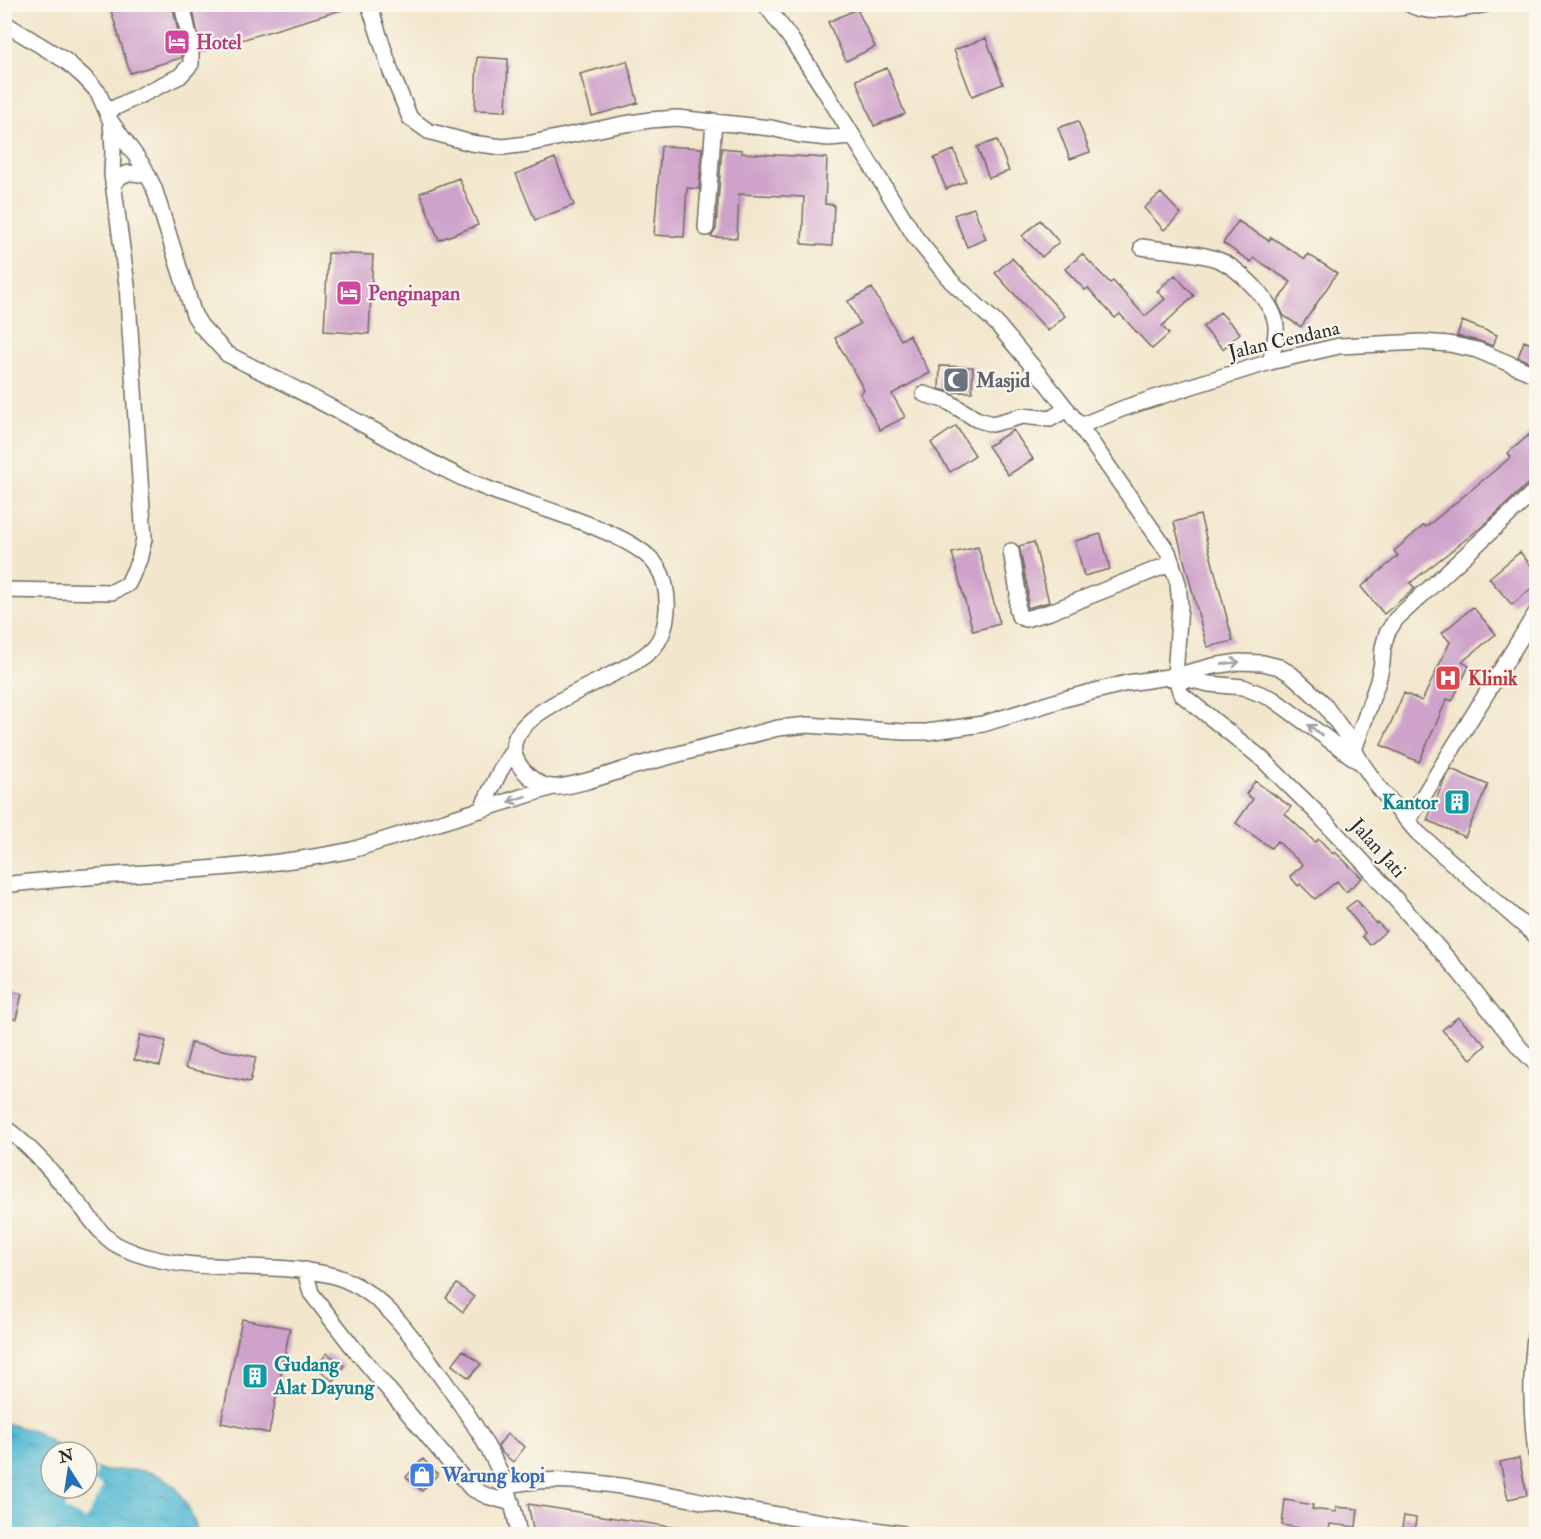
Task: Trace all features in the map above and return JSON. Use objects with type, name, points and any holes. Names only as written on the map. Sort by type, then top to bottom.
[{"type":"street","points":[[109,117],[180,76],[191,64],[191,45],[182,4]]},
{"type":"street","points":[[369,4],[391,72],[410,118],[428,130],[471,144],[503,147],[527,144],[650,120],[677,118],[771,128],[800,135],[828,138],[853,136]]},
{"type":"street","points":[[765,4],[791,39],[916,238],[934,262],[977,307],[996,323],[1067,409],[1168,552],[1178,583],[1180,605],[1174,676]]},
{"type":"street","points":[[1409,4],[1420,10],[1452,10],[1487,4]]},
{"type":"street","points":[[4,23],[66,61],[98,93],[109,117],[144,167],[154,188],[194,315],[227,354],[460,477],[601,530],[630,544],[648,556],[656,565],[666,589],[667,604],[663,630],[654,648],[633,664],[540,711],[519,732],[513,750],[480,810]]},
{"type":"street","points":[[4,590],[112,592],[128,584],[139,560],[144,540],[127,285],[113,184],[109,117]]},
{"type":"street","points":[[706,228],[714,121]]},
{"type":"street","points":[[113,184],[120,176],[127,173],[135,172],[148,176]]},
{"type":"street","points":[[1142,247],[1216,259],[1239,272],[1259,293],[1273,315],[1276,324],[1270,362]]},
{"type":"street","name":"Jalan Cendana","points":[[1080,426],[1124,408],[1270,362],[1339,346],[1422,342],[1449,344],[1477,350],[1536,375]]},
{"type":"street","points":[[924,394],[947,401],[976,419],[992,424],[1023,416],[1050,419],[1067,409]]},
{"type":"street","points":[[1354,750],[1378,681],[1387,633],[1396,619],[1536,490]]},
{"type":"street","points":[[1011,551],[1018,592],[1017,608],[1019,616],[1025,619],[1050,612],[1172,563]]},
{"type":"street","points":[[1408,821],[1536,613]]},
{"type":"street","points":[[4,885],[233,866],[328,855],[352,850],[552,787],[778,728],[801,725],[904,732],[936,731],[983,724],[1127,682],[1174,676],[1239,662],[1263,663],[1279,667],[1297,679],[1322,702],[1347,736],[1378,788],[1418,833],[1536,936]]},
{"type":"street","points":[[1174,676],[1209,684],[1243,687],[1273,699],[1362,764]]},
{"type":"street","name":"Jalan Jati","points":[[1174,676],[1181,694],[1187,700],[1261,758],[1364,863],[1536,1064]]},
{"type":"street","points":[[513,750],[522,769],[540,784],[552,787]]},
{"type":"street","points":[[4,1127],[38,1158],[101,1231],[118,1246],[147,1257],[186,1263],[305,1270],[347,1280],[364,1290],[391,1312],[414,1340],[486,1443],[506,1486],[519,1534]]},
{"type":"street","points":[[305,1270],[311,1293],[352,1346],[471,1488],[487,1496],[512,1503]]},
{"type":"street","points":[[1536,1329],[1531,1364],[1531,1386],[1536,1455]]},
{"type":"street","points":[[506,1486],[523,1481],[540,1480],[607,1485],[756,1512],[903,1534]]},
{"type":"water","points":[[4,1423],[34,1431],[49,1440],[39,1440],[39,1500],[99,1500],[99,1470],[141,1471],[155,1474],[174,1486],[188,1507],[199,1534],[5,1534]]},
{"type":"pier","points":[[68,1500],[96,1500],[86,1520],[64,1509]]},
{"type":"building","points":[[109,4],[172,4],[181,46],[181,58],[130,73]]},
{"type":"building","points":[[192,4],[347,4],[348,8],[201,52]]},
{"type":"building","points":[[857,9],[875,47],[846,61],[828,22]]},
{"type":"building","points":[[986,38],[1003,84],[972,96],[954,50]]},
{"type":"building","points":[[477,57],[508,59],[506,111],[475,110]]},
{"type":"building","points":[[627,61],[638,103],[592,116],[580,74]]},
{"type":"building","points":[[887,68],[905,114],[874,126],[856,80]]},
{"type":"building","points":[[1078,121],[1090,152],[1070,159],[1058,128]]},
{"type":"building","points":[[997,140],[1009,171],[989,178],[977,147]]},
{"type":"building","points":[[661,146],[702,148],[699,189],[687,188],[684,237],[654,235]]},
{"type":"building","points":[[722,148],[742,150],[742,153],[827,158],[825,204],[834,205],[832,246],[802,244],[804,197],[739,194],[737,238],[711,237],[716,229]]},
{"type":"building","points":[[954,150],[966,181],[946,189],[934,158]]},
{"type":"building","points":[[555,158],[574,205],[535,220],[516,174]]},
{"type":"building","name":"Penginapan","points":[[459,178],[478,225],[439,240],[420,193]]},
{"type":"building","points":[[1161,193],[1181,214],[1164,230],[1144,208]]},
{"type":"building","points":[[974,208],[986,239],[967,247],[954,215]]},
{"type":"building","points":[[1040,220],[1059,242],[1042,257],[1022,236]]},
{"type":"building","points":[[1238,221],[1269,241],[1271,237],[1305,259],[1308,254],[1337,273],[1301,327],[1284,316],[1277,302],[1291,282],[1254,258],[1251,262],[1223,243]]},
{"type":"building","name":"Penginapan","points":[[328,253],[373,255],[369,334],[324,331]]},
{"type":"building","points":[[1082,254],[1110,283],[1113,281],[1145,316],[1165,299],[1157,291],[1175,275],[1194,296],[1162,326],[1169,334],[1152,349],[1120,314],[1115,318],[1088,288],[1085,290],[1065,269]]},
{"type":"building","points":[[1012,258],[1065,316],[1048,331],[995,273]]},
{"type":"building","points":[[872,288],[901,340],[909,335],[930,373],[892,394],[905,417],[880,430],[860,393],[864,390],[835,338],[860,324],[848,301]]},
{"type":"building","points":[[1220,312],[1240,333],[1223,349],[1203,327]]},
{"type":"building","points":[[1462,321],[1497,335],[1493,346],[1457,336]]},
{"type":"building","points":[[1524,341],[1536,346],[1536,365],[1518,357]]},
{"type":"building","name":"Masjid","points":[[940,366],[973,367],[972,392],[950,392],[939,389]]},
{"type":"building","points":[[956,426],[975,455],[950,472],[931,443]]},
{"type":"building","points":[[1536,429],[1536,476],[1484,525],[1410,583],[1415,588],[1384,614],[1361,587],[1398,556],[1394,551],[1511,457],[1508,453]]},
{"type":"building","points":[[1013,430],[1033,459],[1008,475],[988,446]]},
{"type":"building","points":[[1200,515],[1233,641],[1207,647],[1174,522]]},
{"type":"building","points":[[1101,534],[1110,569],[1084,576],[1075,541]]},
{"type":"building","points":[[1034,542],[1049,602],[1027,608],[1028,590],[1019,546]]},
{"type":"building","points":[[978,547],[1000,624],[973,631],[952,553]]},
{"type":"building","points":[[1520,552],[1536,572],[1536,584],[1512,605],[1489,578]]},
{"type":"building","points":[[1473,607],[1496,634],[1462,662],[1469,666],[1452,701],[1447,699],[1419,762],[1381,745],[1404,693],[1422,701],[1450,642],[1442,633]]},
{"type":"building","name":"Kantor","points":[[1451,769],[1488,785],[1465,837],[1427,820]]},
{"type":"building","points":[[1255,781],[1291,807],[1285,814],[1315,842],[1319,839],[1333,854],[1335,852],[1362,878],[1346,892],[1337,881],[1315,899],[1300,884],[1298,886],[1290,876],[1303,865],[1277,841],[1271,848],[1236,823],[1253,799],[1246,794]]},
{"type":"building","points":[[1357,900],[1376,924],[1377,922],[1386,931],[1370,945],[1362,936],[1365,933],[1346,908]]},
{"type":"building","points":[[4,990],[22,994],[16,1019],[4,1017]]},
{"type":"building","points":[[1458,1017],[1486,1045],[1471,1059],[1442,1030]]},
{"type":"building","points":[[140,1035],[166,1041],[160,1066],[134,1060]]},
{"type":"building","points":[[191,1043],[256,1057],[250,1082],[185,1068]]},
{"type":"building","points":[[457,1284],[474,1297],[463,1312],[446,1298]]},
{"type":"building","name":"Gudang Alat Dayung","points":[[242,1319],[290,1328],[269,1433],[221,1423]]},
{"type":"building","points":[[463,1350],[481,1364],[469,1378],[452,1365]]},
{"type":"building","points":[[327,1353],[344,1366],[333,1381],[316,1367]]},
{"type":"building","name":"Warung kopi","points":[[507,1434],[525,1447],[513,1462],[501,1452],[498,1446]]},
{"type":"building","points":[[1519,1458],[1527,1495],[1508,1499],[1500,1462]]},
{"type":"building","name":"Warung kopi","points":[[423,1459],[438,1474],[422,1491],[406,1477]]},
{"type":"building","points":[[1285,1500],[1313,1505],[1312,1509],[1336,1512],[1336,1507],[1358,1509],[1356,1527],[1330,1524],[1328,1534],[1316,1534],[1316,1531],[1282,1525]]},
{"type":"building","points":[[528,1504],[678,1528],[677,1534],[534,1534]]},
{"type":"building","points":[[1404,1516],[1416,1518],[1414,1534],[1401,1534]]},
{"type":"place","name":"Hotel","points":[[177,42]]},
{"type":"place","name":"Penginapan","points":[[349,293]]},
{"type":"place","name":"Masjid","points":[[956,380]]},
{"type":"place","name":"Klinik","points":[[1448,678]]},
{"type":"place","name":"Kantor","points":[[1457,802]]},
{"type":"place","name":"Gudang Alat Dayung","points":[[255,1376]]},
{"type":"place","name":"Warung kopi","points":[[422,1475]]}]
